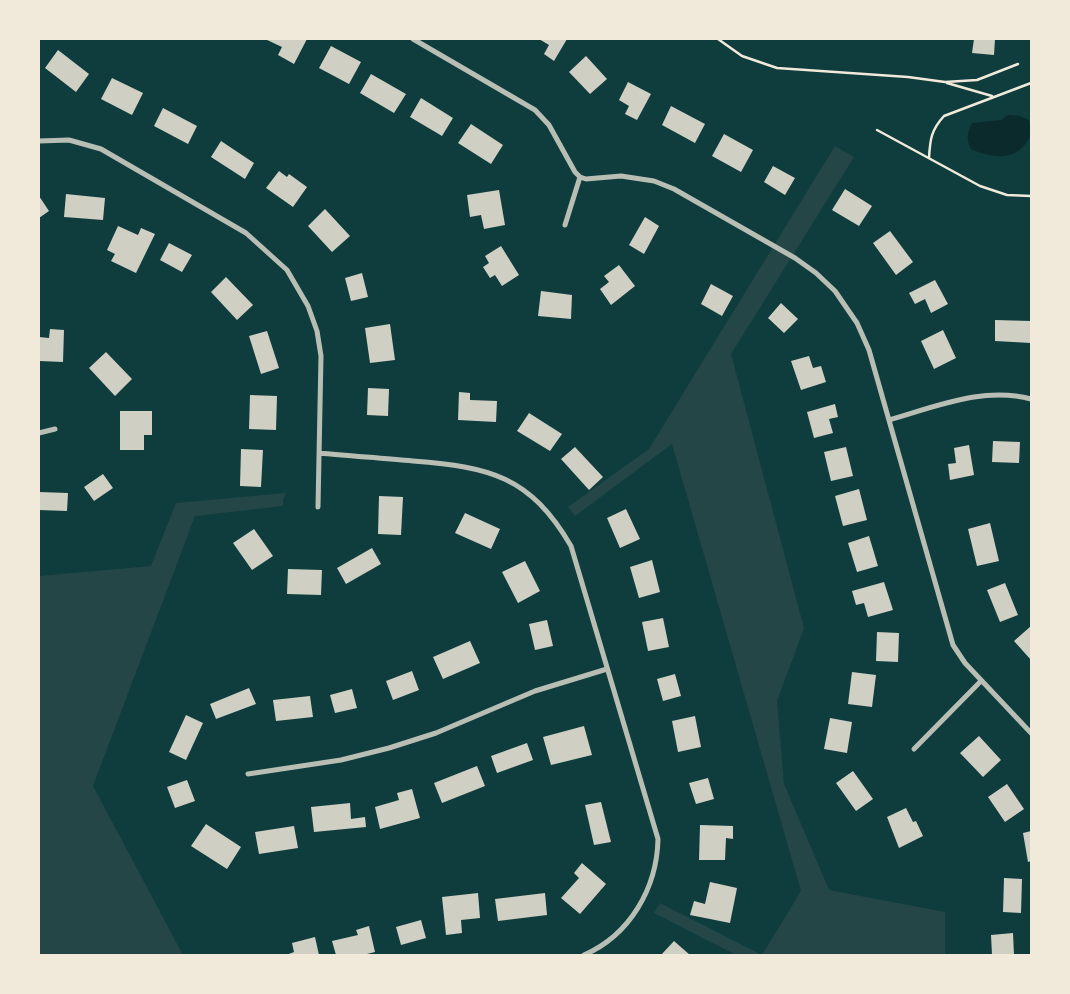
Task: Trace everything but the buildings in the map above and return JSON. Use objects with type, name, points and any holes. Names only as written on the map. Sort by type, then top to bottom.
[{"type":"street","points":[[413,39],[534,110],[549,126],[575,172],[580,177],[586,179],[621,176],[644,178],[674,189],[816,272],[835,291],[858,323],[869,350],[946,624],[958,654],[1031,733]]},
{"type":"street","points":[[39,141],[69,140],[101,149],[246,233],[278,260],[295,282],[308,306],[317,331],[321,356],[318,507]]},
{"type":"street","points":[[565,225],[580,177]]},
{"type":"street","points":[[889,420],[986,394],[1012,395],[1031,399]]},
{"type":"street","points":[[39,434],[55,429]]},
{"type":"street","points":[[319,453],[469,467],[499,476],[524,490],[543,506],[559,525],[571,546],[658,839],[653,877],[639,907],[603,945],[584,955]]},
{"type":"street","points":[[248,774],[341,760],[389,748],[436,733],[535,691],[607,669]]},
{"type":"street","points":[[914,749],[981,681]]},
{"type":"path","points":[[718,39],[742,56],[777,68],[908,77],[945,82],[993,97]]},
{"type":"path","points":[[945,82],[978,80],[1018,64]]},
{"type":"path","points":[[929,158],[930,137],[936,125],[944,116],[1031,83]]},
{"type":"path","points":[[876,130],[980,186],[1008,195],[1031,196]]},
{"type":"shaded area","points":[[1008,115],[1020,116],[1029,120],[1031,134],[1020,149],[1014,154],[998,156],[980,153],[971,149],[968,136],[972,123],[1001,120]]},
{"type":"shaded area","points":[[835,146],[854,157],[731,354],[804,628],[777,701],[784,784],[829,890],[945,912],[945,955],[762,955],[801,891],[672,444],[575,516],[568,507],[649,449]]},
{"type":"shaded area","points":[[286,493],[283,506],[195,516],[93,786],[183,955],[39,955],[39,576],[151,566],[176,503]]},
{"type":"shaded area","points":[[660,903],[762,955],[736,955],[654,913]]}]
